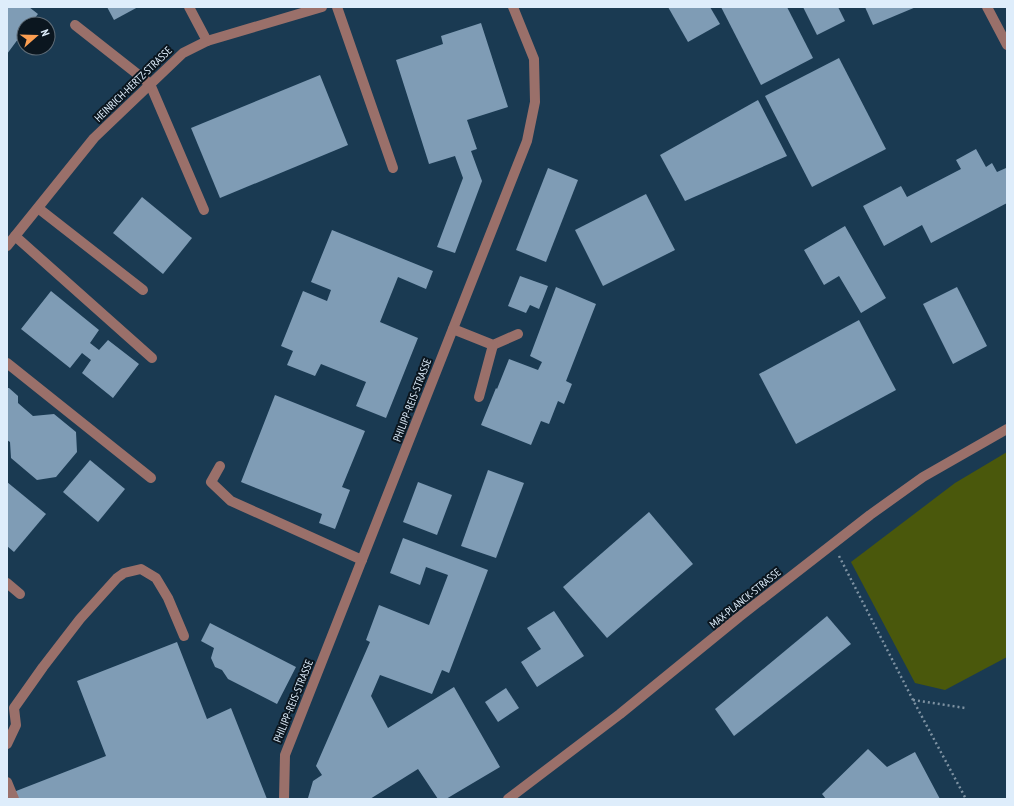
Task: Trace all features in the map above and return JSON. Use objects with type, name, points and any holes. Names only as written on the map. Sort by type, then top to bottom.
[{"type":"street","points":[[189,7],[206,41]]},
{"type":"street","name":"HEINRICH-HERTZ-STRASSE","points":[[7,246],[94,138],[183,53],[206,41],[322,7]]},
{"type":"street","points":[[337,7],[393,168]]},
{"type":"street","name":"PHILIPP-REIS-STRASSE","points":[[284,799],[285,755],[527,141],[535,102],[534,59],[514,7]]},
{"type":"street","points":[[987,7],[1007,45]]},
{"type":"street","points":[[75,25],[150,84],[204,210]]},
{"type":"street","points":[[38,208],[143,290]]},
{"type":"street","points":[[15,236],[152,358]]},
{"type":"street","points":[[453,329],[493,345],[518,334]]},
{"type":"street","points":[[479,397],[493,345]]},
{"type":"street","points":[[7,363],[151,478]]},
{"type":"street","name":"MAX-PLANCK-STRASSE","points":[[508,799],[620,714],[739,617],[870,515],[923,477],[1007,429]]},
{"type":"street","points":[[220,466],[211,482],[231,501],[362,560]]},
{"type":"street","points":[[7,744],[16,725],[14,708],[80,619],[117,578],[124,573],[141,569],[156,578],[168,598],[184,636]]},
{"type":"street","points":[[7,583],[20,594]]},
{"type":"street","points":[[7,782],[14,799]]},
{"type":"path","points":[[832,544],[966,799]]},
{"type":"path","points":[[913,700],[965,708]]},
{"type":"shaded area","points":[[7,7],[1007,7],[1007,799],[7,799]]},
{"type":"green space","points":[[1007,452],[1007,657],[945,690],[915,683],[851,562],[955,483]]},
{"type":"building","points":[[7,7],[29,7],[38,14],[36,16],[16,16],[16,42],[7,54]]},
{"type":"building","points":[[107,7],[138,7],[114,20]]},
{"type":"building","points":[[668,7],[710,7],[720,24],[688,42]]},
{"type":"building","points":[[721,7],[787,7],[813,58],[761,85]]},
{"type":"building","points":[[803,7],[838,7],[845,21],[817,35]]},
{"type":"building","points":[[865,7],[916,7],[873,25]]},
{"type":"building","points":[[481,23],[508,107],[467,120],[477,149],[471,151],[482,181],[455,253],[437,247],[463,178],[455,156],[429,164],[396,60],[443,44],[441,36]]},
{"type":"building","points":[[839,58],[886,149],[812,187],[765,96]]},
{"type":"building","points":[[320,75],[348,145],[220,198],[191,128]]},
{"type":"building","points":[[758,100],[787,156],[685,201],[660,155]]},
{"type":"building","points":[[976,149],[986,167],[992,163],[997,172],[1006,168],[1007,203],[931,243],[922,225],[884,246],[863,206],[901,186],[907,197],[961,169],[956,160]]},
{"type":"building","points":[[548,168],[578,180],[546,262],[516,250]]},
{"type":"building","points":[[646,194],[675,250],[603,286],[575,230]]},
{"type":"building","points":[[142,197],[192,238],[163,274],[113,233]]},
{"type":"building","points":[[845,226],[886,298],[861,313],[839,276],[824,285],[804,250]]},
{"type":"building","points":[[332,230],[433,271],[426,289],[398,277],[380,322],[418,338],[386,418],[356,406],[366,382],[321,364],[315,376],[287,365],[293,351],[281,346],[303,291],[327,301],[331,290],[311,282]]},
{"type":"building","points":[[520,276],[548,286],[539,309],[530,305],[526,313],[508,306]]},
{"type":"building","points":[[556,287],[596,304],[566,381],[572,384],[564,404],[558,401],[549,424],[541,421],[531,445],[481,425],[509,359],[538,370],[542,362],[530,356]]},
{"type":"building","points":[[957,287],[987,346],[953,364],[923,304]]},
{"type":"building","points":[[51,291],[99,330],[90,343],[99,350],[108,340],[139,364],[113,398],[82,373],[91,360],[82,353],[70,368],[21,329]]},
{"type":"building","points":[[859,320],[896,390],[796,444],[759,374]]},
{"type":"building","points":[[7,388],[18,396],[18,403],[33,416],[54,414],[76,432],[77,452],[56,477],[37,480],[11,458],[10,442],[7,440]]},
{"type":"building","points":[[275,395],[365,431],[342,487],[350,490],[335,529],[319,523],[322,514],[241,482]]},
{"type":"building","points":[[90,460],[125,489],[98,522],[63,492]]},
{"type":"building","points":[[488,470],[524,483],[496,558],[461,546]]},
{"type":"building","points":[[7,482],[46,514],[14,552],[7,546]]},
{"type":"building","points":[[418,482],[452,495],[437,535],[403,522]]},
{"type":"building","points":[[649,512],[693,564],[607,638],[563,587]]},
{"type":"building","points":[[403,538],[488,570],[449,673],[442,670],[432,694],[380,675],[371,696],[388,728],[454,687],[500,767],[446,799],[438,799],[418,769],[370,799],[309,799],[313,781],[322,775],[316,766],[370,642],[366,640],[379,605],[429,625],[448,575],[426,567],[420,585],[390,573]]},
{"type":"building","points":[[554,611],[584,656],[537,687],[521,662],[541,649],[527,628]]},
{"type":"building","points":[[827,616],[851,644],[734,736],[715,709]]},
{"type":"building","points":[[210,623],[296,667],[277,704],[228,679],[222,670],[215,667],[211,658],[214,648],[201,641]]},
{"type":"building","points":[[177,642],[207,719],[231,708],[267,799],[13,799],[11,793],[106,756],[77,681]]},
{"type":"building","points":[[506,688],[519,708],[498,722],[485,702]]},
{"type":"building","points":[[868,749],[887,767],[915,752],[940,799],[826,799],[822,794]]}]
